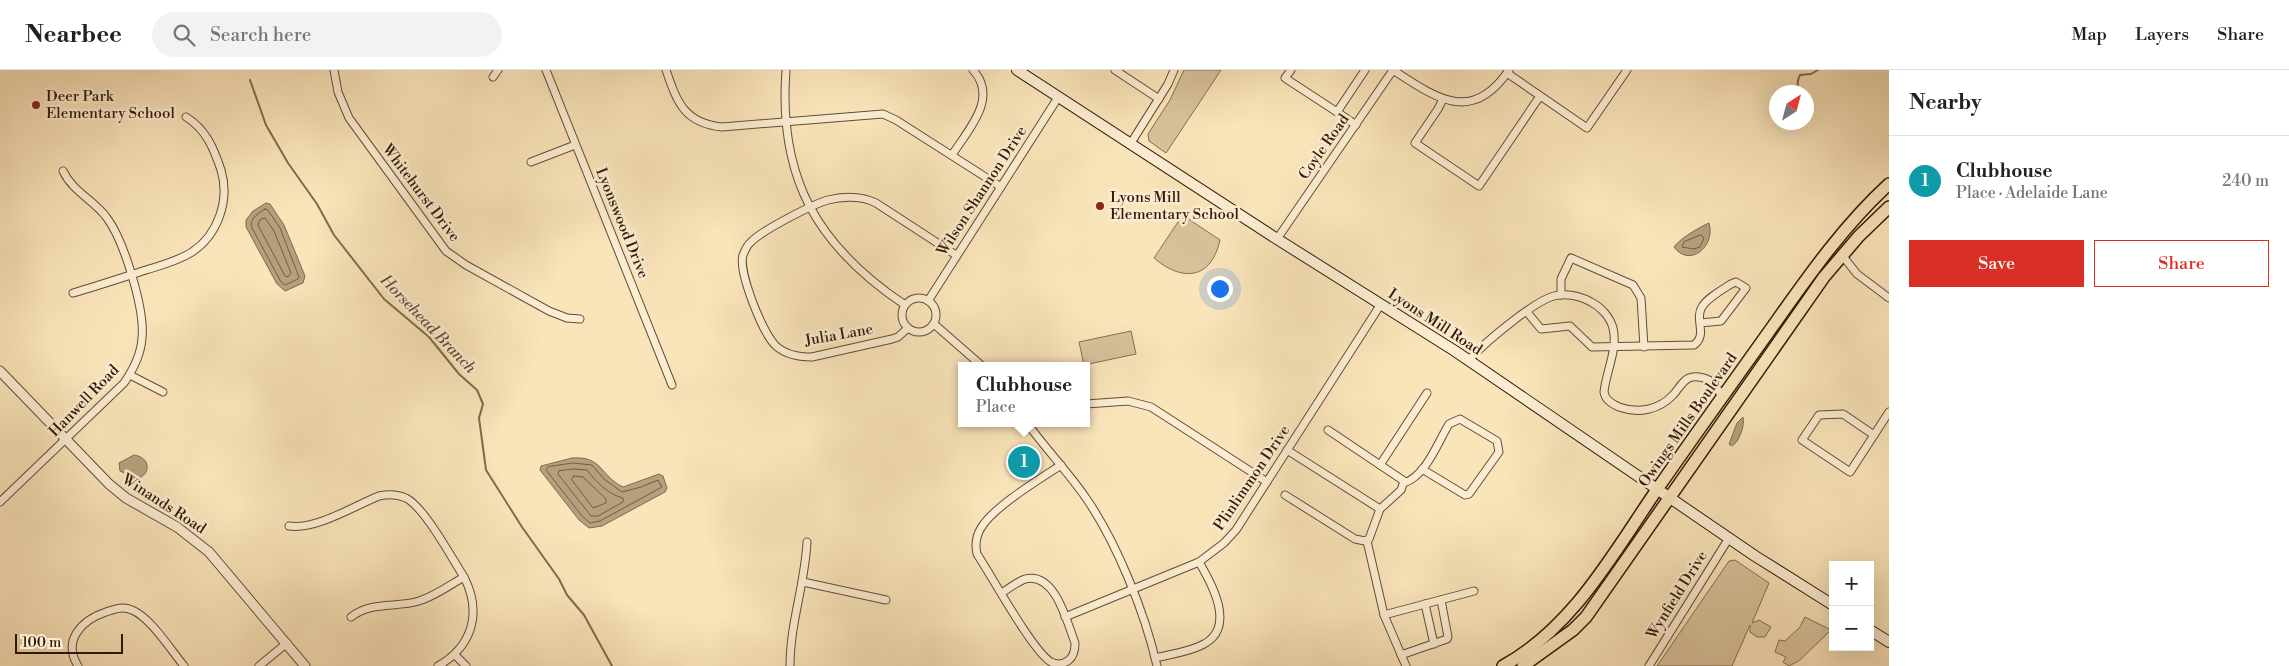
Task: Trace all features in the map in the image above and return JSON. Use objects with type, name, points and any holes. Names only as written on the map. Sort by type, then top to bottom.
[{"type":"main road","name":"Lyons Mill Road","points":[[1017,70],[1277,239],[1469,360],[1729,538],[1829,602]]},
{"type":"main road","name":"Owings Mills Boulevard","points":[[1504,666],[1546,636],[1562,621],[1618,548],[1658,488],[1831,245],[1889,184]]},
{"type":"main road","name":"Owings Mills Boulevard","points":[[1523,666],[1573,630],[1586,617],[1842,254],[1889,207]]},
{"type":"main road","points":[[1874,633],[1889,642]]},
{"type":"street","name":"Whitehurst Drive","points":[[334,70],[338,92],[349,118],[446,251],[461,262],[549,311],[567,318],[580,319]]},
{"type":"street","points":[[492,77],[498,70]]},
{"type":"street","name":"Lyonswood Drive","points":[[546,70],[672,386]]},
{"type":"street","points":[[666,70],[681,107],[691,117],[705,124],[722,127],[882,114],[896,120],[1001,187]]},
{"type":"street","points":[[786,70],[786,122],[795,173],[811,208],[834,245],[849,261],[865,277],[905,305]]},
{"type":"street","points":[[952,156],[976,118],[983,102],[982,84],[973,70]]},
{"type":"street","points":[[1115,70],[1159,99]]},
{"type":"street","points":[[1131,143],[1159,99],[1174,70]]},
{"type":"street","points":[[1291,70],[1285,78],[1356,125]]},
{"type":"street","points":[[1337,112],[1365,70]]},
{"type":"street","points":[[1393,70],[1434,96],[1462,102],[1481,97],[1500,84],[1508,72],[1587,128],[1628,70]]},
{"type":"street","name":"Coyle Road","points":[[1277,239],[1393,70]]},
{"type":"street","name":"Wilson Shannon Drive","points":[[928,301],[1059,96]]},
{"type":"street","points":[[1443,99],[1438,110],[1415,143],[1479,186],[1540,96]]},
{"type":"street","points":[[73,294],[180,258],[193,251],[210,234],[220,213],[224,190],[217,158],[205,134],[199,126],[186,117]]},
{"type":"street","points":[[531,162],[576,145]]},
{"type":"street","name":"Hanwell Road","points":[[0,502],[115,392],[130,374],[140,352],[142,338],[141,310],[119,239],[100,209],[68,182],[63,172]]},
{"type":"street","name":"Julia Lane","points":[[908,328],[892,339],[812,357],[803,357],[785,352],[770,338],[743,276],[743,254],[747,246],[758,236],[830,199],[869,200],[956,255]]},
{"type":"street","points":[[1842,254],[1857,274],[1889,298]]},
{"type":"street","points":[[1561,295],[1561,279],[1571,258],[1608,275],[1627,281],[1642,298],[1644,347]]},
{"type":"street","points":[[1527,312],[1541,329],[1570,326],[1592,348],[1694,345],[1700,340],[1700,323],[1700,309],[1704,303],[1736,282],[1746,288],[1721,321],[1700,323]]},
{"type":"street","points":[[1469,360],[1482,346],[1543,301],[1561,295],[1580,297],[1588,300],[1605,312],[1613,327],[1613,348],[1604,397],[1615,405],[1637,410],[1658,407],[1673,396],[1685,381],[1692,377],[1701,377],[1712,382],[1722,397]]},
{"type":"street","points":[[916,298],[928,301],[936,311],[934,324],[930,328],[919,332],[908,328],[902,317],[905,305],[916,298]]},
{"type":"street","name":"Plinlimmon Drive","points":[[1065,617],[1199,562],[1224,543],[1236,530],[1380,304]]},
{"type":"street","points":[[934,324],[977,362]]},
{"type":"street","name":"Winands Road","points":[[0,371],[89,466],[115,489],[177,527],[209,552],[305,666]]},
{"type":"street","points":[[130,374],[163,392]]},
{"type":"street","points":[[1380,465],[1427,394]]},
{"type":"street","points":[[1090,404],[1128,401],[1151,407],[1267,482]]},
{"type":"street","points":[[1874,435],[1843,414],[1819,415],[1802,440],[1850,472],[1889,412]]},
{"type":"street","points":[[1406,666],[1384,615],[1367,541],[1380,509],[1401,490],[1404,483],[1422,469],[1449,424],[1454,420],[1460,419],[1472,425],[1497,441],[1499,445],[1499,452],[1469,494],[1465,495],[1422,469]]},
{"type":"street","points":[[1032,427],[1087,500],[1106,532],[1145,622],[1157,666]]},
{"type":"street","points":[[1328,430],[1404,481],[1404,483]]},
{"type":"street","points":[[1287,450],[1380,509]]},
{"type":"street","points":[[1002,593],[1024,579],[1036,578],[1051,588],[1075,643],[1074,651],[1067,662],[1053,663],[1046,658],[1027,634],[977,554],[977,536],[990,516],[1061,465]]},
{"type":"street","points":[[289,526],[297,527],[313,524],[379,496],[396,495],[405,498],[418,508],[464,577],[472,597],[473,618],[468,636],[455,654],[438,666]]},
{"type":"street","points":[[1285,495],[1355,539],[1367,541]]},
{"type":"street","name":"Wynfield Drive","points":[[1649,666],[1729,538]]},
{"type":"street","points":[[790,666],[792,624],[803,582],[807,542]]},
{"type":"street","points":[[1155,658],[1198,647],[1210,640],[1218,629],[1220,608],[1209,578],[1199,562]]},
{"type":"street","points":[[352,617],[370,607],[418,601],[464,577]]},
{"type":"street","points":[[803,582],[886,600]]},
{"type":"street","points":[[1384,615],[1474,591]]},
{"type":"street","points":[[1401,655],[1434,644],[1448,637],[1441,600]]},
{"type":"street","points":[[1424,604],[1434,644]]},
{"type":"street","points":[[78,666],[72,650],[73,642],[80,626],[97,615],[123,608],[141,614],[184,666]]},
{"type":"street","points":[[259,666],[287,643]]},
{"type":"street","points":[[455,654],[466,666]]},
{"type":"shaded area","points":[[1184,70],[1221,70],[1166,153],[1149,141],[1148,134],[1170,100]]},
{"type":"shaded area","points":[[1187,218],[1220,240],[1216,253],[1210,263],[1203,270],[1194,273],[1175,271],[1154,258],[1180,219]]},
{"type":"shaded area","points":[[1131,331],[1136,354],[1090,364],[1090,362],[1083,362],[1079,342]]},
{"type":"shaded area","points":[[1735,560],[1769,583],[1752,623],[1759,620],[1771,627],[1765,637],[1757,637],[1750,632],[1750,625],[1732,666],[1657,666],[1729,561]]},
{"type":"shaded area","points":[[1805,617],[1829,629],[1829,632],[1800,660],[1789,666],[1783,662],[1786,657],[1775,652],[1779,640],[1785,641],[1800,627]]},
{"type":"water","points":[[266,203],[270,204],[284,225],[305,276],[303,283],[285,291],[277,284],[246,227],[246,220],[253,211]]},
{"type":"water","points":[[1709,223],[1709,240],[1700,252],[1694,255],[1687,255],[1680,253],[1674,247],[1695,230]]},
{"type":"water","points":[[1743,417],[1741,433],[1732,446],[1729,444],[1737,423]]},
{"type":"water","points":[[134,455],[143,459],[147,466],[147,470],[142,477],[137,479],[120,471],[119,463]]},
{"type":"water","points":[[572,458],[590,460],[623,487],[659,474],[663,476],[667,488],[665,492],[602,526],[589,528],[579,520],[540,470],[541,466]]},
{"type":"waterway","points":[[1798,85],[1800,75],[1811,74],[1818,70]]},
{"type":"waterway","name":"Horsehead Branch","points":[[250,80],[266,125],[288,163],[317,204],[334,235],[384,299],[429,337],[459,374],[477,390],[483,404],[479,418],[486,470],[522,527],[559,579],[567,595],[584,615],[612,666]]},
{"type":"place","name":"Deer Park Elementary School","points":[[36,105]]},
{"type":"place","name":"Lyons Mill Elementary School","points":[[1100,206]]},
{"type":"place","name":"Clubhouse","points":[[1024,462]]}]
